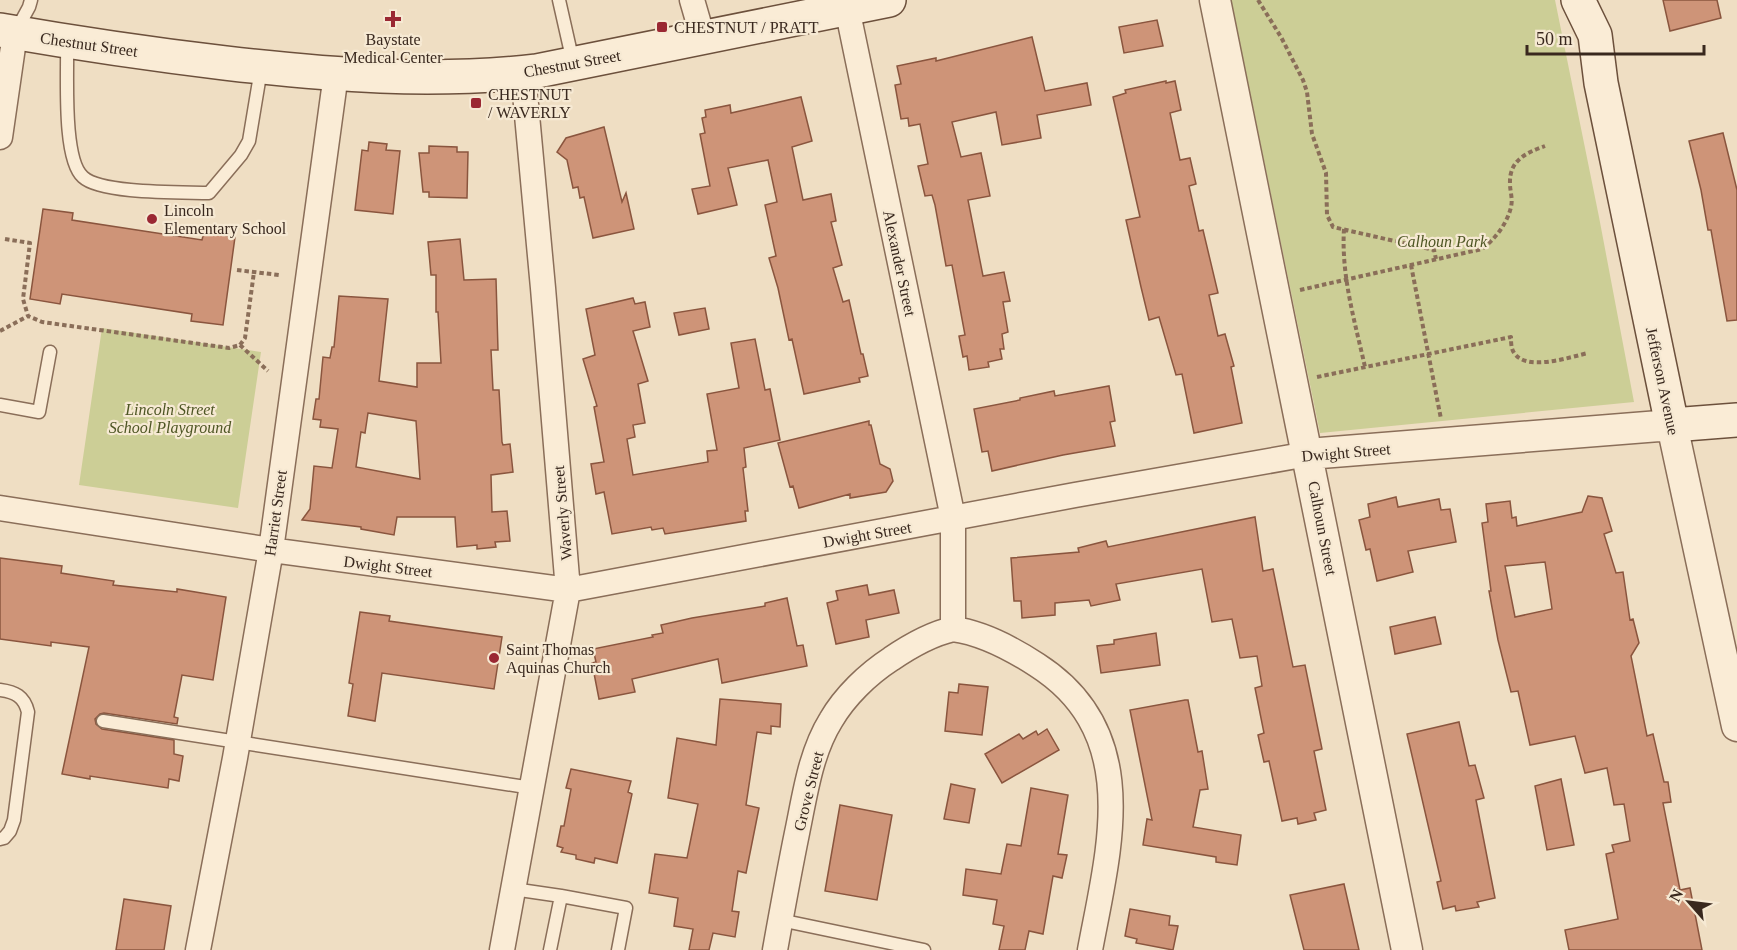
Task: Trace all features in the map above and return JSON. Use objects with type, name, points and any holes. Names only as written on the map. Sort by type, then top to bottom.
[{"type":"main road","name":"Chestnut Street","points":[[7,32],[261,67],[336,74],[458,78],[495,76],[574,63],[889,0]]},
{"type":"main road","name":"Jefferson Avenue","points":[[1578,0],[1595,35],[1601,83],[1672,425]]},
{"type":"main road","name":"Dwight Street","points":[[1672,425],[1737,420]]},
{"type":"street","points":[[692,0],[703,38]]},
{"type":"street","name":"Calhoun Street","points":[[1215,0],[1407,950]]},
{"type":"street","name":"Jefferson Avenue","points":[[1591,0],[1595,35]]},
{"type":"street","name":"Alexander Street","points":[[847,8],[953,518]]},
{"type":"street","points":[[0,137],[7,32]]},
{"type":"street","name":"Waverly Street","points":[[505,949],[513,889],[568,590],[523,72]]},
{"type":"street","name":"Harriet Street","points":[[198,950],[238,741],[271,550],[336,74]]},
{"type":"street","name":"Dwight Street","points":[[0,508],[271,550],[568,590],[1308,454],[1672,425]]},
{"type":"street","name":"Jefferson Avenue","points":[[1672,425],[1731,668],[1737,726]]},
{"type":"street","points":[[953,518],[953,630],[968,631],[984,636],[1022,655],[1045,670],[1082,708],[1096,731],[1106,755],[1110,785],[1109,848],[1090,950]]},
{"type":"street","name":"Grove Street","points":[[775,950],[809,774],[831,719],[855,689],[884,664],[918,642],[941,632],[953,630]]},
{"type":"lane","points":[[7,32],[29,7],[31,0]]},
{"type":"lane","points":[[559,0],[574,63]]},
{"type":"lane","points":[[68,41],[68,131],[74,159],[81,176],[93,183],[135,191],[209,193],[241,155],[249,141],[261,67]]},
{"type":"lane","points":[[0,405],[39,412],[50,352]]},
{"type":"lane","points":[[0,690],[13,692],[21,697],[26,703],[28,712],[14,820],[10,831],[4,838],[0,838]]},
{"type":"lane","points":[[103,721],[532,788]]},
{"type":"lane","points":[[513,889],[626,908],[618,950]]},
{"type":"lane","points":[[550,950],[561,896]]},
{"type":"lane","points":[[780,920],[924,950]]},
{"type":"path","points":[[1258,0],[1281,37],[1307,92],[1312,134],[1326,173],[1327,215],[1333,226],[1434,250],[1436,259]]},
{"type":"path","points":[[1293,292],[1482,249],[1499,231],[1510,211],[1512,205],[1511,172],[1517,161],[1524,153],[1545,146]]},
{"type":"path","points":[[1344,229],[1343,251],[1346,280],[1365,367]]},
{"type":"path","points":[[5,239],[30,243],[23,299],[28,316]]},
{"type":"path","points":[[1411,265],[1441,420]]},
{"type":"path","points":[[237,270],[279,275]]},
{"type":"path","points":[[28,316],[42,322],[229,348],[240,345],[245,338],[254,272]]},
{"type":"path","points":[[0,331],[28,316]]},
{"type":"path","points":[[1311,378],[1510,337],[1513,351],[1517,356],[1533,364],[1588,353]]},
{"type":"path","points":[[240,345],[268,371]]},
{"type":"green space","name":"Calhoun Park","points":[[1231,0],[1555,0],[1634,402],[1320,433]]},
{"type":"green space","name":"Lincoln Street School Playground","points":[[102,328],[261,352],[238,508],[79,485]]},
{"type":"building","points":[[1663,0],[1717,0],[1721,18],[1670,31]]},
{"type":"building","points":[[1157,20],[1163,46],[1124,53],[1119,27]]},
{"type":"building","points":[[1032,37],[1045,91],[1087,83],[1091,105],[1037,115],[1041,138],[1002,145],[996,112],[952,122],[961,157],[981,153],[990,196],[968,200],[983,276],[1004,272],[1010,301],[1003,302],[1008,332],[1002,334],[1004,349],[1000,349],[1002,359],[988,362],[989,367],[969,370],[967,356],[963,357],[959,336],[965,335],[952,265],[946,266],[935,205],[932,195],[925,196],[918,166],[928,164],[920,124],[909,126],[908,118],[901,119],[895,85],[901,84],[897,66],[936,58],[936,61]]},
{"type":"building","points":[[1166,81],[1166,83],[1175,81],[1181,110],[1170,113],[1180,160],[1190,158],[1196,184],[1189,186],[1199,231],[1203,230],[1218,293],[1209,295],[1218,336],[1225,334],[1234,366],[1231,367],[1242,423],[1194,433],[1182,374],[1176,375],[1159,317],[1149,320],[1141,287],[1126,220],[1140,217],[1113,97],[1126,93],[1125,90]]},
{"type":"building","points":[[801,97],[812,141],[792,147],[803,200],[831,194],[836,221],[831,222],[842,265],[833,268],[843,302],[849,300],[868,376],[859,378],[860,382],[804,394],[792,339],[789,340],[769,258],[776,256],[765,205],[777,202],[768,160],[728,168],[737,205],[698,214],[692,189],[710,186],[700,134],[705,133],[702,118],[706,117],[705,110],[730,105],[731,113]]},
{"type":"building","points":[[604,127],[622,202],[626,193],[634,229],[593,238],[584,197],[580,198],[578,187],[573,188],[567,160],[557,152],[566,138]]},
{"type":"building","points":[[1723,133],[1737,190],[1737,320],[1727,321],[1711,230],[1708,230],[1689,141]]},
{"type":"building","points":[[369,142],[387,144],[386,150],[400,151],[393,214],[355,210],[362,150],[368,151]]},
{"type":"building","points":[[429,146],[457,147],[457,152],[468,152],[467,198],[429,197],[429,192],[423,192],[419,153],[429,153]]},
{"type":"building","points":[[43,209],[73,213],[72,220],[202,240],[204,232],[235,237],[223,325],[191,321],[192,314],[62,294],[60,304],[30,299]]},
{"type":"building","points":[[460,239],[464,280],[496,279],[498,350],[491,350],[493,390],[499,390],[502,442],[503,445],[510,444],[513,472],[491,475],[492,512],[507,511],[510,541],[495,542],[496,547],[477,549],[477,545],[457,547],[455,517],[397,517],[394,535],[361,529],[361,527],[302,520],[310,509],[314,466],[332,468],[338,429],[320,427],[321,420],[313,419],[316,399],[319,399],[323,357],[330,358],[332,347],[334,347],[339,296],[388,299],[379,381],[417,387],[417,363],[441,363],[438,312],[436,312],[436,275],[431,275],[428,242]],"holes":[[[368,413],[416,421],[420,479],[356,467],[361,432],[365,433]]]},
{"type":"building","points":[[633,298],[635,304],[645,302],[650,327],[633,331],[648,381],[638,384],[645,423],[633,425],[635,437],[627,439],[633,475],[708,462],[707,451],[717,450],[707,394],[739,388],[731,343],[755,339],[765,390],[770,389],[780,440],[744,448],[746,467],[743,468],[748,511],[745,511],[746,521],[665,534],[663,528],[652,530],[651,527],[612,534],[604,492],[596,494],[591,464],[604,462],[594,407],[597,406],[583,359],[595,355],[586,309]]},
{"type":"building","points":[[705,308],[709,329],[679,335],[674,313]]},
{"type":"building","points":[[1109,386],[1115,421],[1110,422],[1115,446],[992,471],[988,451],[982,452],[974,409],[1054,391],[1055,396]]},
{"type":"building","points":[[869,421],[880,464],[890,469],[893,481],[886,492],[850,498],[850,494],[799,508],[793,486],[790,487],[778,443]]},
{"type":"building","points":[[1588,496],[1602,498],[1612,531],[1604,534],[1616,573],[1623,572],[1630,620],[1633,619],[1639,643],[1631,656],[1647,736],[1653,734],[1664,782],[1668,782],[1671,802],[1663,803],[1680,890],[1690,888],[1702,950],[1569,950],[1565,930],[1618,919],[1606,854],[1614,852],[1612,845],[1630,841],[1624,804],[1614,805],[1607,768],[1585,773],[1575,736],[1530,745],[1518,691],[1511,692],[1498,640],[1489,591],[1491,591],[1482,523],[1488,522],[1486,504],[1510,501],[1512,518],[1516,517],[1517,526],[1582,512]],"holes":[[[1545,562],[1552,609],[1515,617],[1505,566]]]},
{"type":"building","points":[[1396,497],[1398,507],[1439,499],[1441,510],[1450,509],[1456,542],[1408,551],[1413,572],[1377,581],[1370,549],[1366,550],[1359,520],[1370,517],[1368,504]]},
{"type":"building","points":[[1255,517],[1263,571],[1273,569],[1293,667],[1305,665],[1322,749],[1314,751],[1326,810],[1314,813],[1316,820],[1298,824],[1297,818],[1282,821],[1269,761],[1264,762],[1258,735],[1264,733],[1255,688],[1262,686],[1257,656],[1240,658],[1232,619],[1212,622],[1202,569],[1116,584],[1120,600],[1091,606],[1089,600],[1055,603],[1055,615],[1022,618],[1021,601],[1014,601],[1011,558],[1079,552],[1078,548],[1106,541],[1108,547]]},
{"type":"building","points":[[0,558],[62,566],[61,573],[114,581],[113,585],[177,592],[177,589],[226,597],[213,680],[182,675],[174,717],[178,718],[177,724],[104,713],[95,719],[96,724],[102,729],[174,740],[174,754],[183,756],[179,781],[169,779],[168,788],[62,774],[89,647],[51,642],[51,646],[0,639]]},
{"type":"building","points":[[867,585],[869,595],[894,590],[899,613],[866,620],[869,637],[836,644],[827,603],[838,600],[836,591]]},
{"type":"building","points":[[787,598],[797,646],[803,645],[807,666],[722,683],[718,659],[632,679],[635,692],[599,699],[592,663],[596,662],[593,649],[653,637],[652,635],[663,633],[661,625],[765,606],[765,603]]},
{"type":"building","points":[[360,612],[390,616],[389,621],[502,637],[494,689],[382,673],[375,721],[348,716],[353,684],[349,683]]},
{"type":"building","points":[[1435,617],[1441,644],[1395,654],[1390,627]]},
{"type":"building","points":[[1156,633],[1160,665],[1101,673],[1097,646],[1114,644],[1114,640]]},
{"type":"building","points":[[959,684],[988,687],[982,735],[945,731],[949,692],[958,693]]},
{"type":"building","points":[[720,699],[781,704],[780,727],[771,726],[771,734],[757,732],[746,805],[759,808],[746,873],[738,871],[732,911],[739,912],[735,937],[713,933],[709,950],[689,950],[693,929],[674,926],[678,898],[649,893],[655,854],[687,858],[698,804],[668,798],[677,738],[716,745]]},
{"type":"building","points":[[1188,700],[1198,752],[1202,751],[1208,789],[1200,790],[1193,827],[1241,835],[1237,865],[1216,862],[1216,857],[1143,845],[1147,819],[1152,820],[1130,710]]},
{"type":"building","points":[[1459,722],[1469,766],[1475,765],[1484,798],[1476,800],[1495,898],[1477,902],[1479,907],[1456,911],[1455,906],[1443,909],[1437,882],[1441,881],[1407,734]]},
{"type":"building","points":[[1047,729],[1059,750],[1002,783],[985,754],[1019,734],[1023,739],[1036,731],[1038,735]]},
{"type":"building","points":[[571,769],[631,781],[628,792],[632,794],[617,863],[595,858],[594,863],[576,859],[576,855],[561,852],[563,848],[557,846],[561,826],[564,826],[571,789],[566,788]]},
{"type":"building","points":[[1561,779],[1574,845],[1547,850],[1535,786]]},
{"type":"building","points":[[951,784],[975,789],[969,823],[944,819]]},
{"type":"building","points":[[1031,788],[1068,795],[1058,854],[1067,855],[1062,878],[1053,876],[1043,934],[1029,931],[1025,950],[999,950],[1004,926],[993,924],[997,900],[963,895],[966,869],[1001,874],[1007,844],[1021,846]]},
{"type":"building","points":[[840,805],[892,815],[877,900],[825,891]]},
{"type":"building","points":[[1344,884],[1359,950],[1304,950],[1290,895]]},
{"type":"building","points":[[124,899],[171,906],[164,950],[116,950]]},
{"type":"building","points":[[1130,909],[1170,916],[1169,925],[1178,926],[1173,950],[1136,943],[1137,939],[1125,936]]},
{"type":"place","name":"Baystate Medical Center","points":[[393,19]]},
{"type":"place","name":"CHESTNUT / PRATT","points":[[662,27]]},
{"type":"place","name":"CHESTNUT / WAVERLY","points":[[476,103]]},
{"type":"place","name":"Lincoln Elementary School","points":[[152,219]]},
{"type":"place","name":"Saint Thomas Aquinas Church","points":[[494,658]]}]
